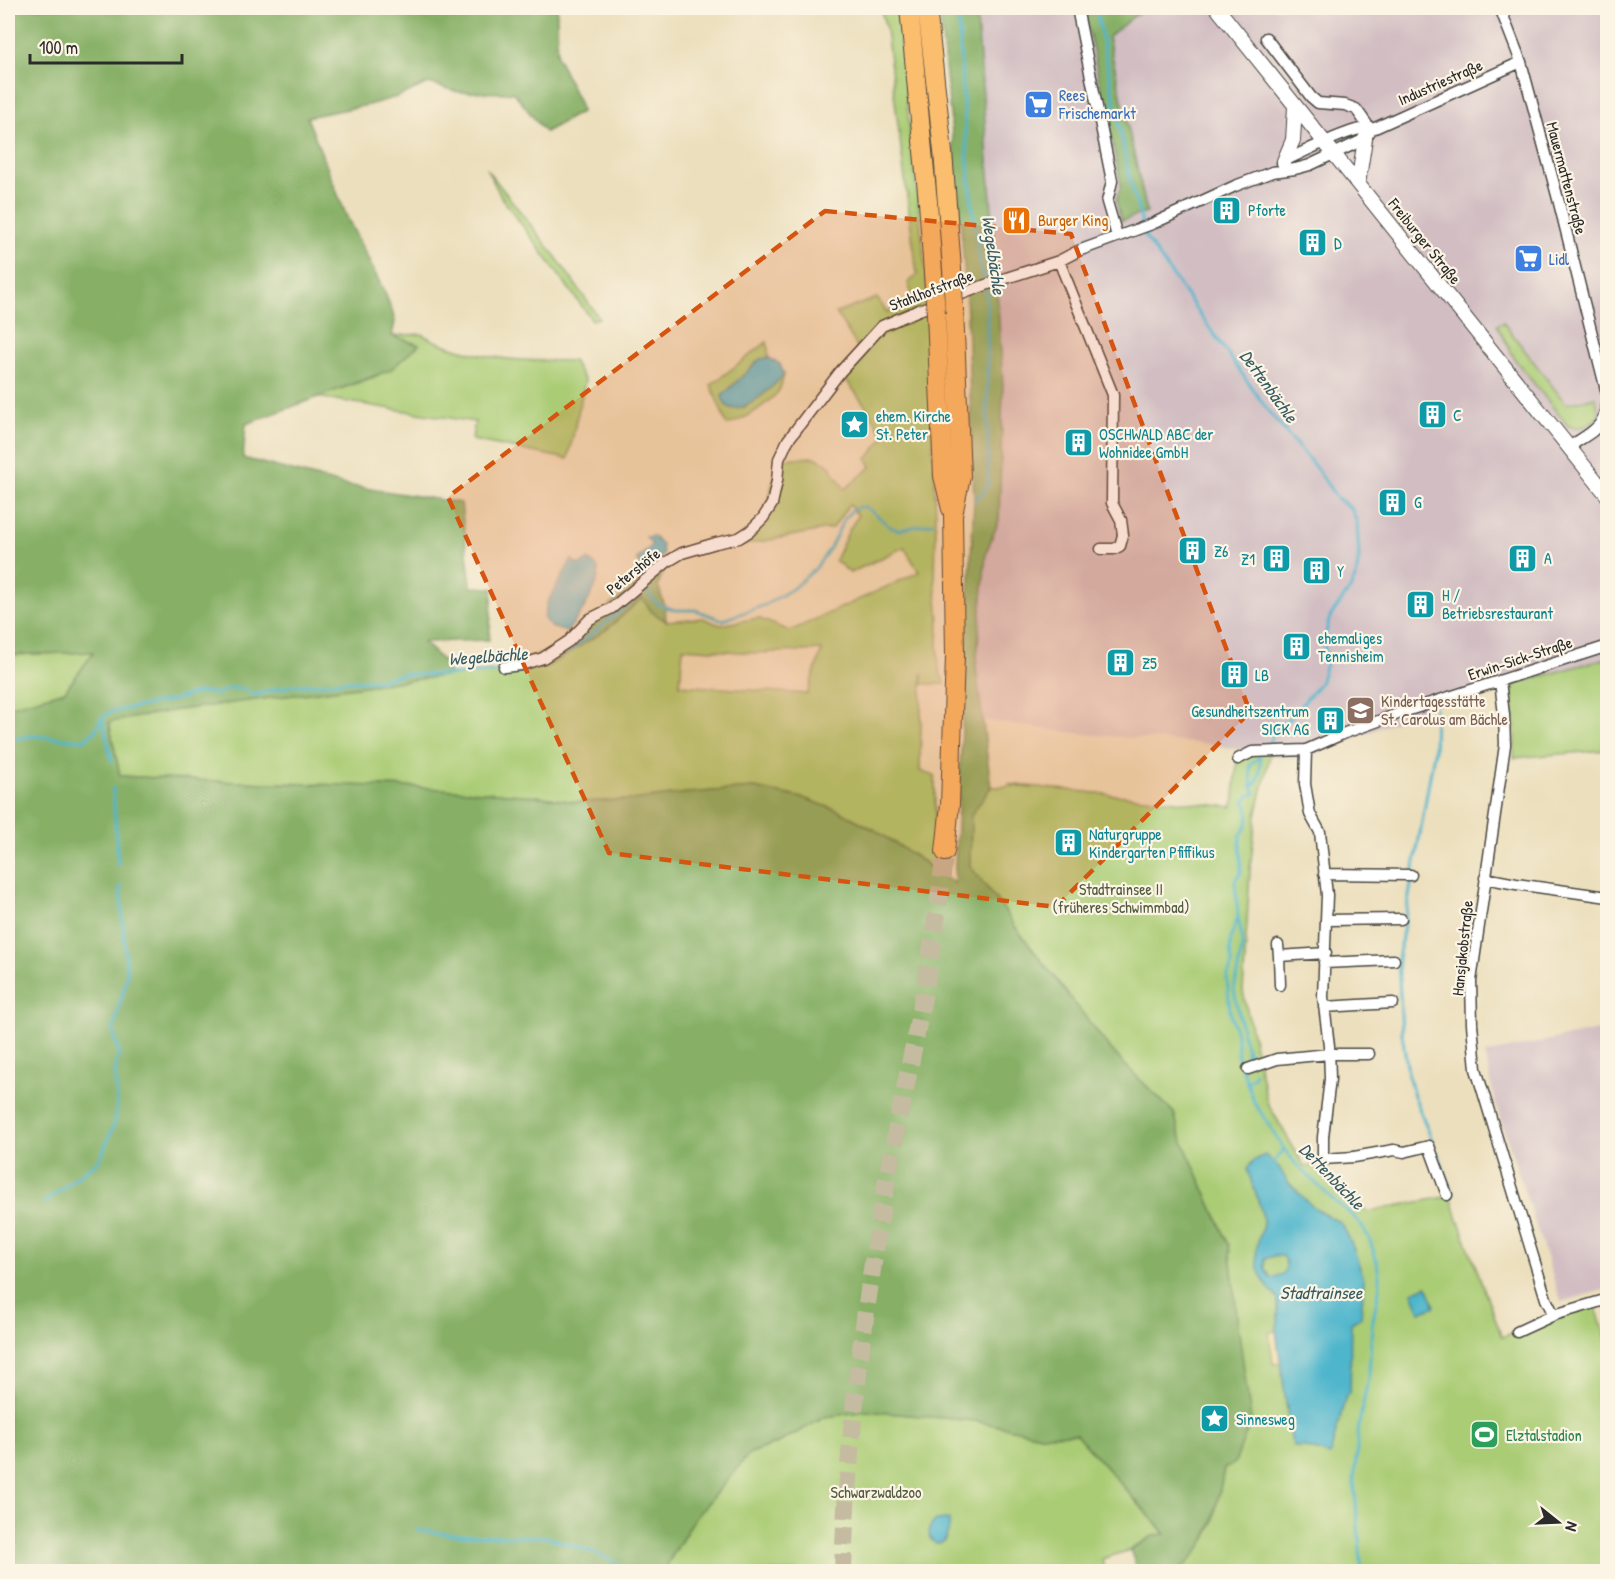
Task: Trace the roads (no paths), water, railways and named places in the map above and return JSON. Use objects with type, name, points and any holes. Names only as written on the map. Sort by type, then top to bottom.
[{"type":"highway","points":[[909,8],[933,273],[943,476],[953,515]]},
{"type":"highway","points":[[927,8],[943,152],[952,269],[961,476],[953,515],[955,656],[950,804],[945,852]]},
{"type":"street","points":[[1077,8],[1112,181],[1107,202],[1117,236]]},
{"type":"street","name":"Freiburger Straße","points":[[1217,8],[1608,496]]},
{"type":"street","name":"Mauermattenstraße","points":[[1500,8],[1521,62],[1607,394],[1603,426],[1569,447]]},
{"type":"street","points":[[1266,38],[1318,103],[1345,105],[1356,109],[1368,134],[1358,184]]},
{"type":"street","name":"Industriestraße","points":[[1333,154],[1368,134],[1521,62]]},
{"type":"street","points":[[1280,166],[1293,140],[1295,107]]},
{"type":"street","name":"Industriestraße","points":[[1324,143],[1359,129],[1368,134]]},
{"type":"street","name":"Stahlhofstraße","points":[[779,459],[788,440],[840,372],[882,326],[919,310],[1059,261],[1078,251],[1152,224],[1280,166],[1324,143]]},
{"type":"street","name":"Stahlhofstraße","points":[[1280,166],[1295,169],[1333,154]]},
{"type":"street","points":[[1059,261],[1113,395],[1113,503],[1121,520],[1123,535],[1120,546],[1114,549],[1101,549]]},
{"type":"street","name":"Petershöfe","points":[[504,667],[521,665],[543,658],[568,641],[590,619],[612,608],[667,562],[682,553],[738,538],[750,531],[763,518],[772,504],[779,459]]},
{"type":"street","name":"Erwin-Sick-Straße","points":[[1238,759],[1252,752],[1306,750],[1411,709],[1608,646]]},
{"type":"street","name":"Hansjakobstraße","points":[[1500,681],[1505,745],[1471,981],[1472,1024],[1476,1069],[1546,1299],[1554,1315]]},
{"type":"street","points":[[1306,750],[1305,784],[1310,814],[1320,832],[1327,895],[1324,1007],[1330,1079],[1323,1137],[1323,1158],[1347,1158],[1395,1150],[1404,1152],[1429,1146],[1447,1195]]},
{"type":"street","points":[[1324,874],[1410,875]]},
{"type":"street","points":[[1485,878],[1608,897]]},
{"type":"street","points":[[1326,920],[1401,919]]},
{"type":"street","points":[[1280,986],[1278,950],[1338,962],[1394,960]]},
{"type":"street","points":[[1324,1007],[1393,1003]]},
{"type":"street","points":[[1248,1069],[1277,1059],[1329,1054],[1369,1054]]},
{"type":"street","points":[[1517,1332],[1554,1315],[1608,1299]]},
{"type":"water","points":[[769,358],[780,364],[784,375],[748,405],[732,408],[726,405],[722,396],[760,359]]},
{"type":"water","points":[[653,536],[662,545],[663,555],[648,572],[636,560],[652,545],[646,537]]},
{"type":"water","points":[[572,559],[576,564],[587,560],[594,564],[598,577],[587,602],[567,632],[551,627],[544,619],[547,603]]},
{"type":"water","name":"Stadtrainsee","points":[[1265,1155],[1279,1167],[1287,1181],[1311,1205],[1341,1223],[1353,1247],[1364,1279],[1361,1317],[1351,1323],[1350,1393],[1346,1396],[1330,1455],[1294,1446],[1291,1439],[1276,1330],[1278,1299],[1267,1287],[1257,1266],[1256,1250],[1263,1218],[1247,1169],[1253,1161]],"holes":[[[1282,1256],[1286,1263],[1284,1272],[1271,1278],[1265,1269],[1265,1259]]]},
{"type":"water","points":[[1427,1286],[1435,1306],[1420,1312],[1412,1292]]},
{"type":"water","points":[[947,1519],[949,1526],[946,1537],[943,1542],[936,1544],[929,1536],[931,1526],[936,1520]]},
{"type":"waterway","name":"Wegelbächle","points":[[958,8],[970,180],[984,283]]},
{"type":"waterway","name":"Dettenbächle","points":[[1096,8],[1130,180],[1146,238],[1269,412],[1316,468],[1337,498],[1351,508],[1357,522],[1359,557],[1356,576],[1350,589],[1330,617],[1324,640],[1326,664],[1320,683],[1293,715],[1278,727],[1266,748]]},
{"type":"waterway","name":"Wegelbächle","points":[[974,500],[982,494],[988,484],[987,298],[985,289]]},
{"type":"waterway","name":"Wegelbächle","points":[[549,660],[572,649],[647,588],[651,597],[658,604],[675,610],[695,610],[723,620],[765,605],[792,589],[815,569],[830,548],[844,519],[851,511],[859,507],[865,507],[890,527],[898,530],[933,523]]},
{"type":"waterway","name":"Wegelbächle","points":[[521,670],[541,664]]},
{"type":"waterway","name":"Wegelbächle","points":[[8,740],[32,736],[84,740],[95,731],[102,717],[110,712],[173,700],[200,692],[217,694],[230,688],[244,689],[254,695],[289,686],[381,680],[402,674],[450,675],[503,671]]},
{"type":"waterway","points":[[1434,1145],[1413,1093],[1408,1073],[1402,1033],[1398,959],[1434,753],[1435,708]]},
{"type":"waterway","points":[[102,717],[112,761]]},
{"type":"waterway","name":"Dettenbächle","points":[[1260,756],[1250,765],[1252,788],[1255,792],[1248,796],[1245,802],[1248,820],[1240,836],[1241,873],[1235,880],[1238,917],[1231,937],[1232,964],[1227,978],[1230,1011],[1237,1037],[1238,1057],[1254,1102],[1296,1164],[1362,1226],[1369,1238],[1377,1262],[1380,1284],[1372,1325],[1369,1374],[1359,1424],[1354,1482],[1362,1572]]},
{"type":"waterway","name":"Dettenbächle","points":[[1252,788],[1260,774],[1260,757]]},
{"type":"waterway","points":[[113,788],[118,865]]},
{"type":"waterway","points":[[44,1203],[100,1159],[115,1122],[117,1103],[115,1069],[119,1053],[113,1031],[127,976],[120,886]]},
{"type":"waterway","name":"Dettenbächle","points":[[1238,918],[1242,948],[1234,990],[1245,1044],[1253,1062]]},
{"type":"waterway","points":[[1246,1050],[1249,1063]]},
{"type":"waterway","points":[[1246,1082],[1254,1077],[1255,1073]]},
{"type":"waterway","points":[[1274,1162],[1284,1149]]},
{"type":"waterway","points":[[1437,1152],[1453,1195]]},
{"type":"waterway","points":[[417,1530],[454,1535],[547,1537],[596,1553],[634,1572]]},
{"type":"tunnel","points":[[843,1572],[852,1432],[868,1293],[927,974],[945,852]]},
{"type":"place","name":"Rees Frischemarkt","points":[[1038,104]]},
{"type":"place","name":"Pforte","points":[[1227,210]]},
{"type":"place","name":"Burger King","points":[[1017,220]]},
{"type":"place","name":"D","points":[[1313,243]]},
{"type":"place","name":"Lidl","points":[[1528,259]]},
{"type":"place","name":"C","points":[[1432,415]]},
{"type":"place","name":"ehem. Kirche St. Peter","points":[[855,425]]},
{"type":"place","name":"OSCHWALD ABC der Wohnidee GmbH","points":[[1078,443]]},
{"type":"place","name":"G","points":[[1393,502]]},
{"type":"place","name":"Z6","points":[[1193,551]]},
{"type":"place","name":"A","points":[[1523,558]]},
{"type":"place","name":"Z1","points":[[1276,559]]},
{"type":"place","name":"Y","points":[[1316,571]]},
{"type":"place","name":"H / Betriebsrestaurant","points":[[1421,604]]},
{"type":"place","name":"ehemaliges Tennisheim","points":[[1297,647]]},
{"type":"place","name":"Z5","points":[[1121,663]]},
{"type":"place","name":"LB","points":[[1234,675]]},
{"type":"place","name":"Kindertagesstätte St. Carolus am Bächle","points":[[1360,710]]},
{"type":"place","name":"Gesundheitszentrum SICK AG","points":[[1330,720]]},
{"type":"place","name":"Naturgruppe Kindergarten Pfiffikus","points":[[1068,843]]},
{"type":"place","name":"Sinnesweg","points":[[1215,1419]]},
{"type":"place","name":"Elztalstadion","points":[[1485,1435]]},
{"type":"park label","name":"Stadtrainsee II (früheres Schwimmbad)","points":[[1121,898]]},
{"type":"park label","name":"Schwarzwaldzoo","points":[[876,1492]]}]
